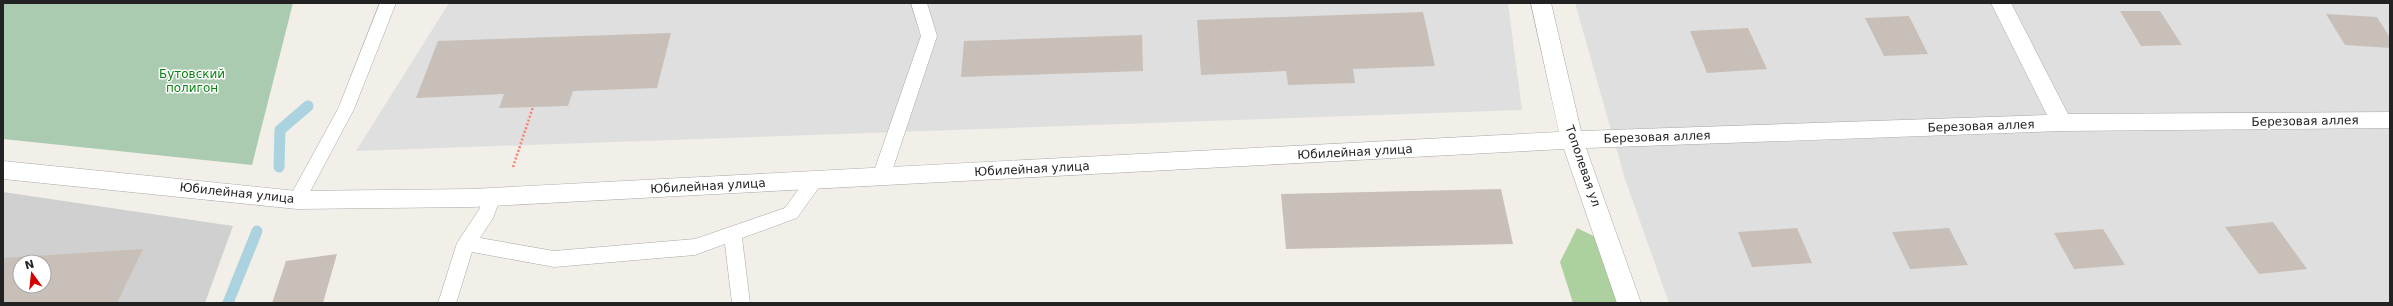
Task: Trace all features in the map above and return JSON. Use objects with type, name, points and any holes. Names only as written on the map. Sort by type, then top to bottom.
[{"type":"street","name":"Тополевая ул","points":[[1541,3],[1572,140],[1630,303]]},
{"type":"street","points":[[2001,3],[2062,123]]},
{"type":"street","name":"Березовая аллея","points":[[1572,140],[2062,123],[2390,120]]},
{"type":"street","name":"Юбилейная улица","points":[[3,170],[297,200],[482,198],[1572,140]]},
{"type":"lane","points":[[297,200],[346,109],[388,3]]},
{"type":"lane","points":[[881,177],[929,36],[919,3]]},
{"type":"lane","points":[[466,243],[554,259],[695,246],[791,213],[815,180]]},
{"type":"lane","points":[[446,303],[466,243],[487,213],[482,198]]},
{"type":"lane","points":[[733,233],[741,303]]},
{"type":"path","points":[[511,170],[533,107]]},
{"type":"shaded area","points":[[449,3],[1508,3],[1522,110],[356,151]]},
{"type":"shaded area","points":[[1575,3],[2390,3],[2390,303],[1669,303],[1625,179]]},
{"type":"shaded area","points":[[3,192],[233,226],[205,303],[3,303]]},
{"type":"green space","name":"Бутовский полигон","points":[[3,3],[293,3],[252,165],[3,139]]},
{"type":"green space","points":[[1577,228],[1610,244],[1631,303],[1573,303],[1560,262]]},
{"type":"building","points":[[2120,11],[2160,11],[2182,45],[2141,46]]},
{"type":"building","points":[[1423,12],[1435,66],[1353,69],[1355,83],[1288,85],[1286,71],[1201,75],[1197,20]]},
{"type":"building","points":[[2326,14],[2377,17],[2390,38],[2390,48],[2345,45]]},
{"type":"building","points":[[1909,16],[1928,54],[1884,56],[1865,18]]},
{"type":"building","points":[[1748,28],[1767,69],[1707,73],[1690,31]]},
{"type":"building","points":[[671,33],[657,88],[573,91],[568,106],[499,108],[504,94],[416,98],[438,41]]},
{"type":"building","points":[[1142,35],[1143,71],[961,77],[964,41]]},
{"type":"building","points":[[1501,189],[1513,244],[1286,249],[1281,194]]},
{"type":"building","points":[[2273,222],[2307,269],[2259,274],[2225,227]]},
{"type":"building","points":[[1797,228],[1812,263],[1752,267],[1738,232]]},
{"type":"building","points":[[1949,228],[1968,265],[1910,269],[1892,232]]},
{"type":"building","points":[[2103,229],[2125,265],[2074,269],[2054,233]]},
{"type":"building","points":[[143,249],[117,303],[3,303],[3,258],[12,257],[12,294],[52,294],[52,255]]},
{"type":"building","points":[[337,254],[323,303],[272,303],[286,261]]},
{"type":"waterway","points":[[279,167],[280,130],[308,106]]},
{"type":"waterway","points":[[228,303],[257,231]]}]
